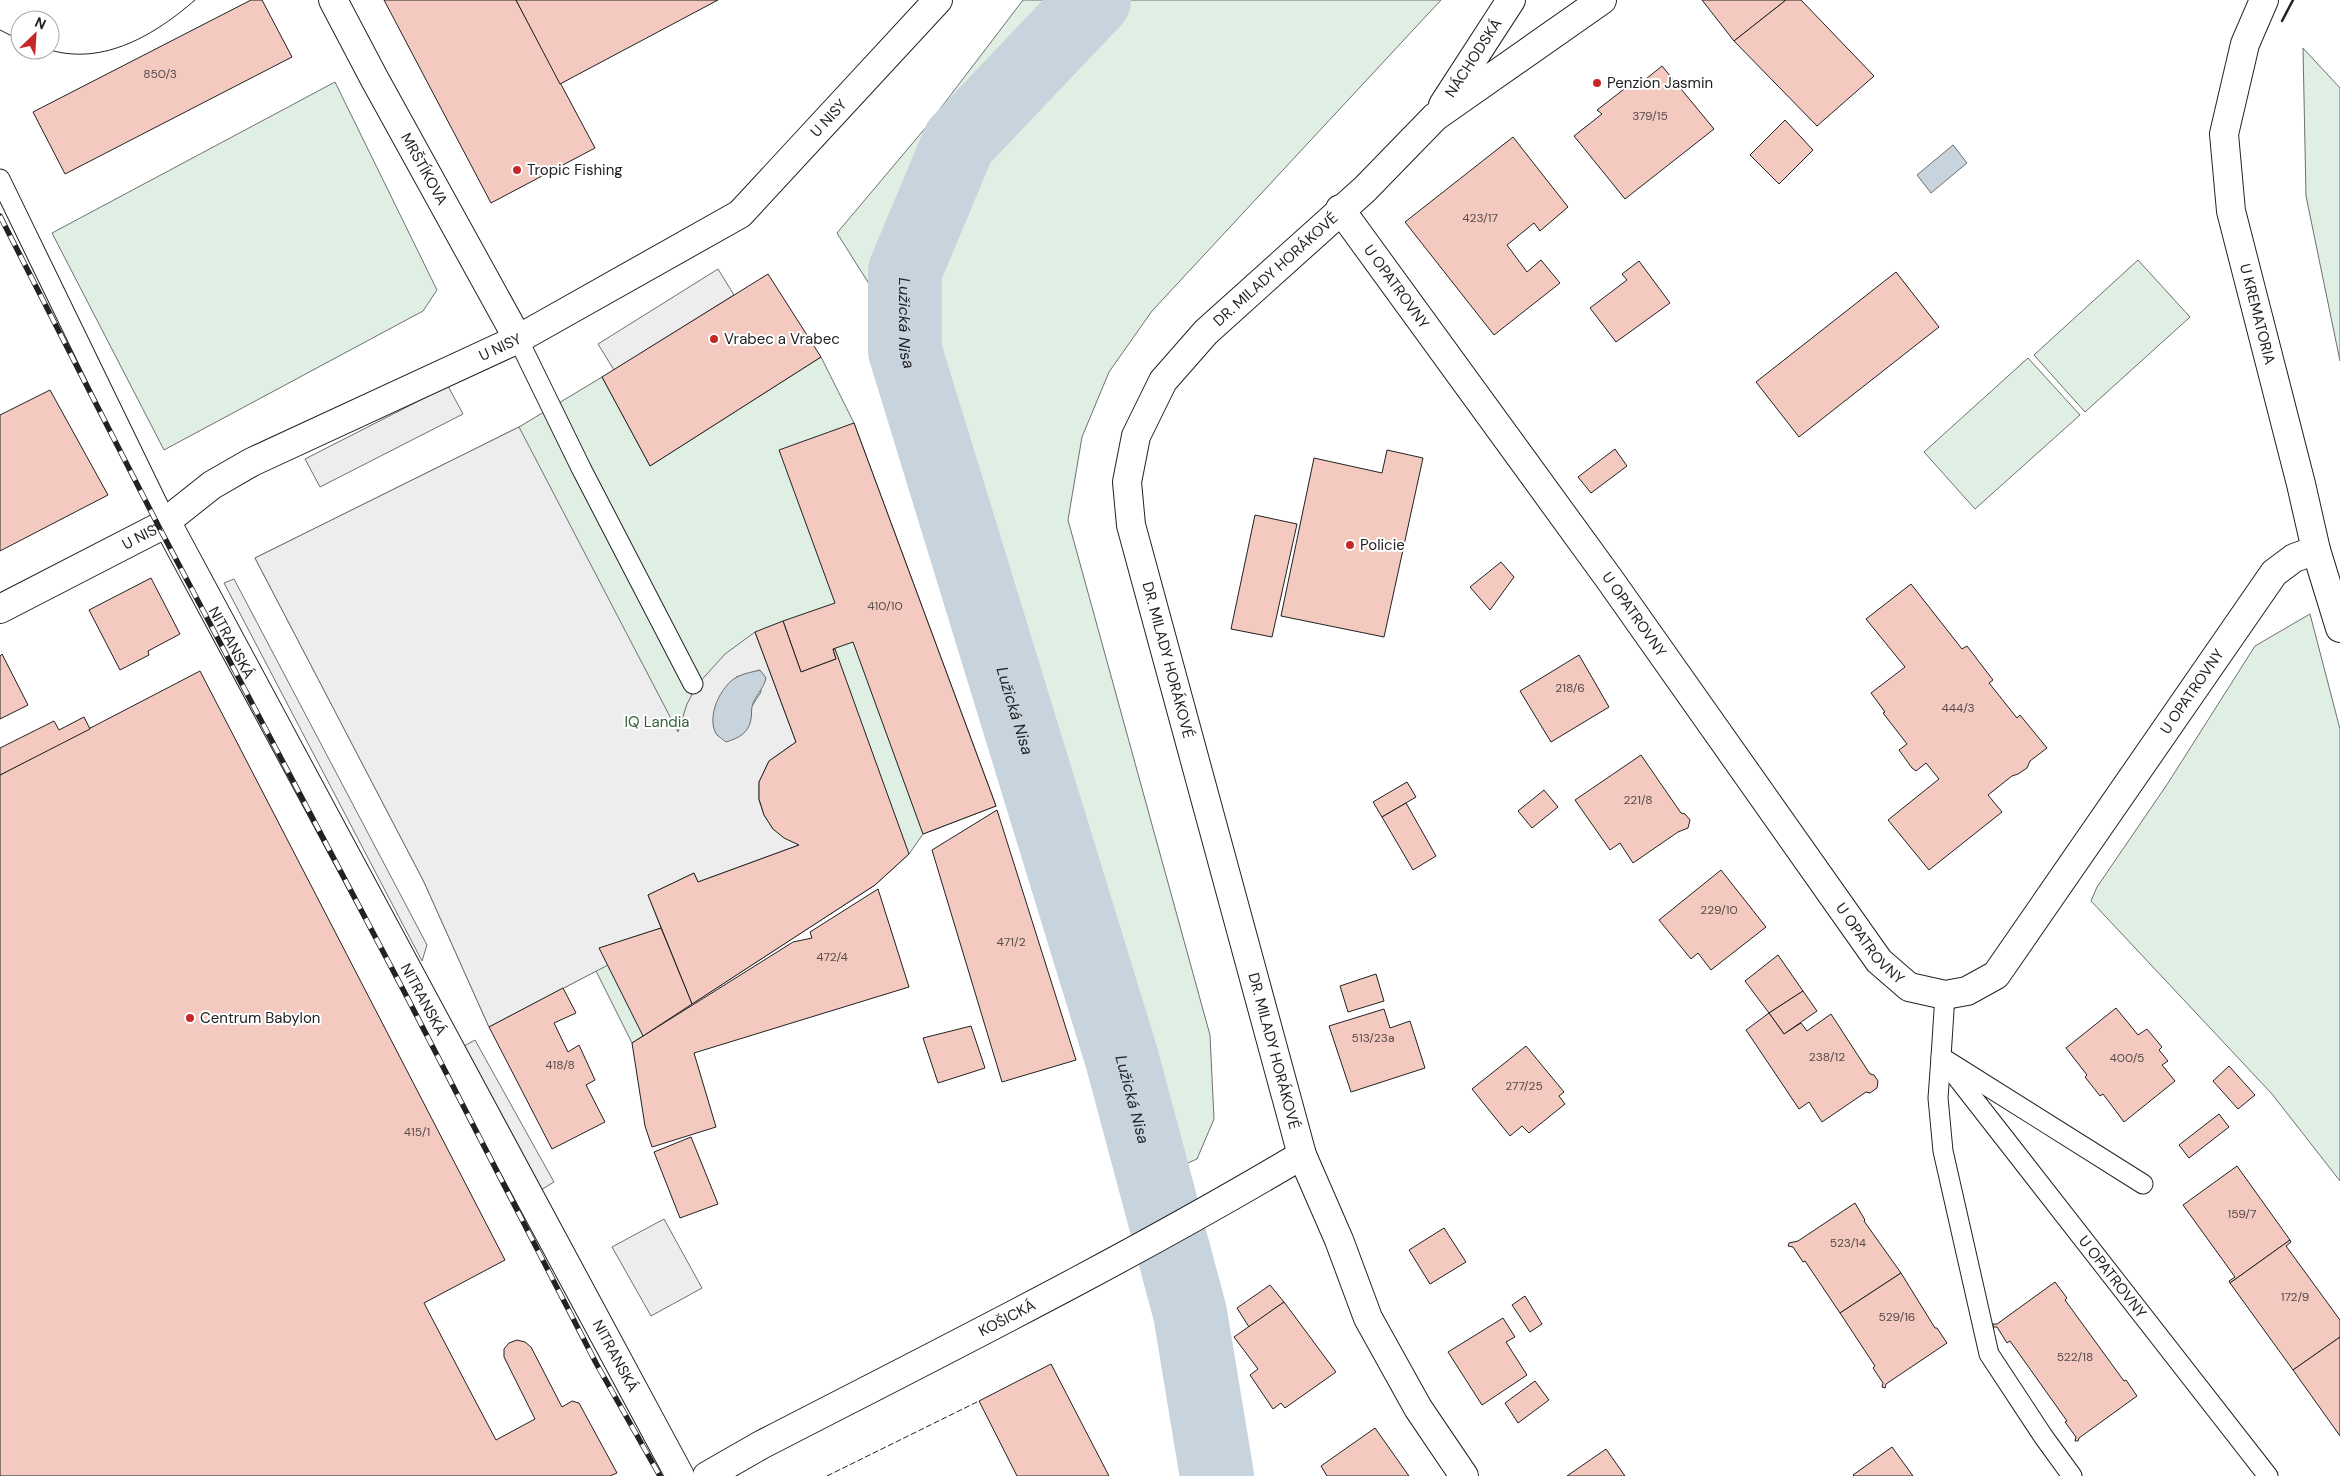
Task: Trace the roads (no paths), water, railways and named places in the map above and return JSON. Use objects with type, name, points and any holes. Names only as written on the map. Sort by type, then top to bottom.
[{"type":"street","name":"MRŠTÍKOVA","points":[[333,0],[518,339]]},
{"type":"street","name":"U NISY","points":[[0,609],[167,523],[212,485],[252,462],[518,339],[740,214],[938,0]]},
{"type":"street","name":"NÁCHODSKÁ","points":[[1436,116],[1511,0]]},
{"type":"street","name":"DR. MILADY HORÁKOVÉ","points":[[1464,1476],[1418,1408],[1368,1318],[1302,1155],[1131,525],[1127,482],[1136,436],[1163,381],[1206,332],[1340,209],[1365,189],[1436,116],[1602,0]]},
{"type":"street","name":"U KREMATORIA","points":[[2264,0],[2245,44],[2224,134],[2231,211],[2301,484],[2316,550],[2340,628]]},
{"type":"street","name":"U OPATROVNY","points":[[1340,209],[1610,580],[1879,961],[1909,987],[1945,995],[1967,991],[1996,975],[2274,573],[2294,558],[2316,550]]},
{"type":"street","name":"NITRANSKÁ","points":[[167,523],[680,1476]]},
{"type":"street","name":"KOŠICKÁ","points":[[709,1476],[762,1445],[1119,1259],[1220,1204],[1302,1155]]},
{"type":"lane","points":[[0,179],[167,523]]},
{"type":"lane","points":[[518,339],[581,468],[693,684]]},
{"type":"lane","points":[[1945,995],[1938,1098],[1943,1151],[1989,1354],[2072,1476]]},
{"type":"lane","points":[[1941,1057],[2143,1184]]},
{"type":"lane","name":"U OPATROVNY","points":[[1941,1057],[2268,1476]]},
{"type":"waterway","name":"Lužická Nisa","points":[[1094,0],[959,142],[905,271],[905,351],[1122,1059],[1190,1313],[1217,1476]]},
{"type":"tram line","points":[[60,52],[90,54],[128,44],[180,13],[195,0]]},
{"type":"tram line","points":[[0,30],[10,35]]},
{"type":"railway","points":[[0,216],[159,527],[407,997],[596,1363],[660,1476]]},
{"type":"place","name":"Penzion Jasmin","points":[[1597,83]]},
{"type":"place","name":"Tropic Fishing","points":[[517,170]]},
{"type":"place","name":"Vrabec a Vrabec","points":[[714,339]]},
{"type":"place","name":"Policie","points":[[1350,545]]},
{"type":"place","name":"Centrum Babylon","points":[[190,1018]]},
{"type":"park label","name":"IQ Landia","points":[[657,722]]}]
